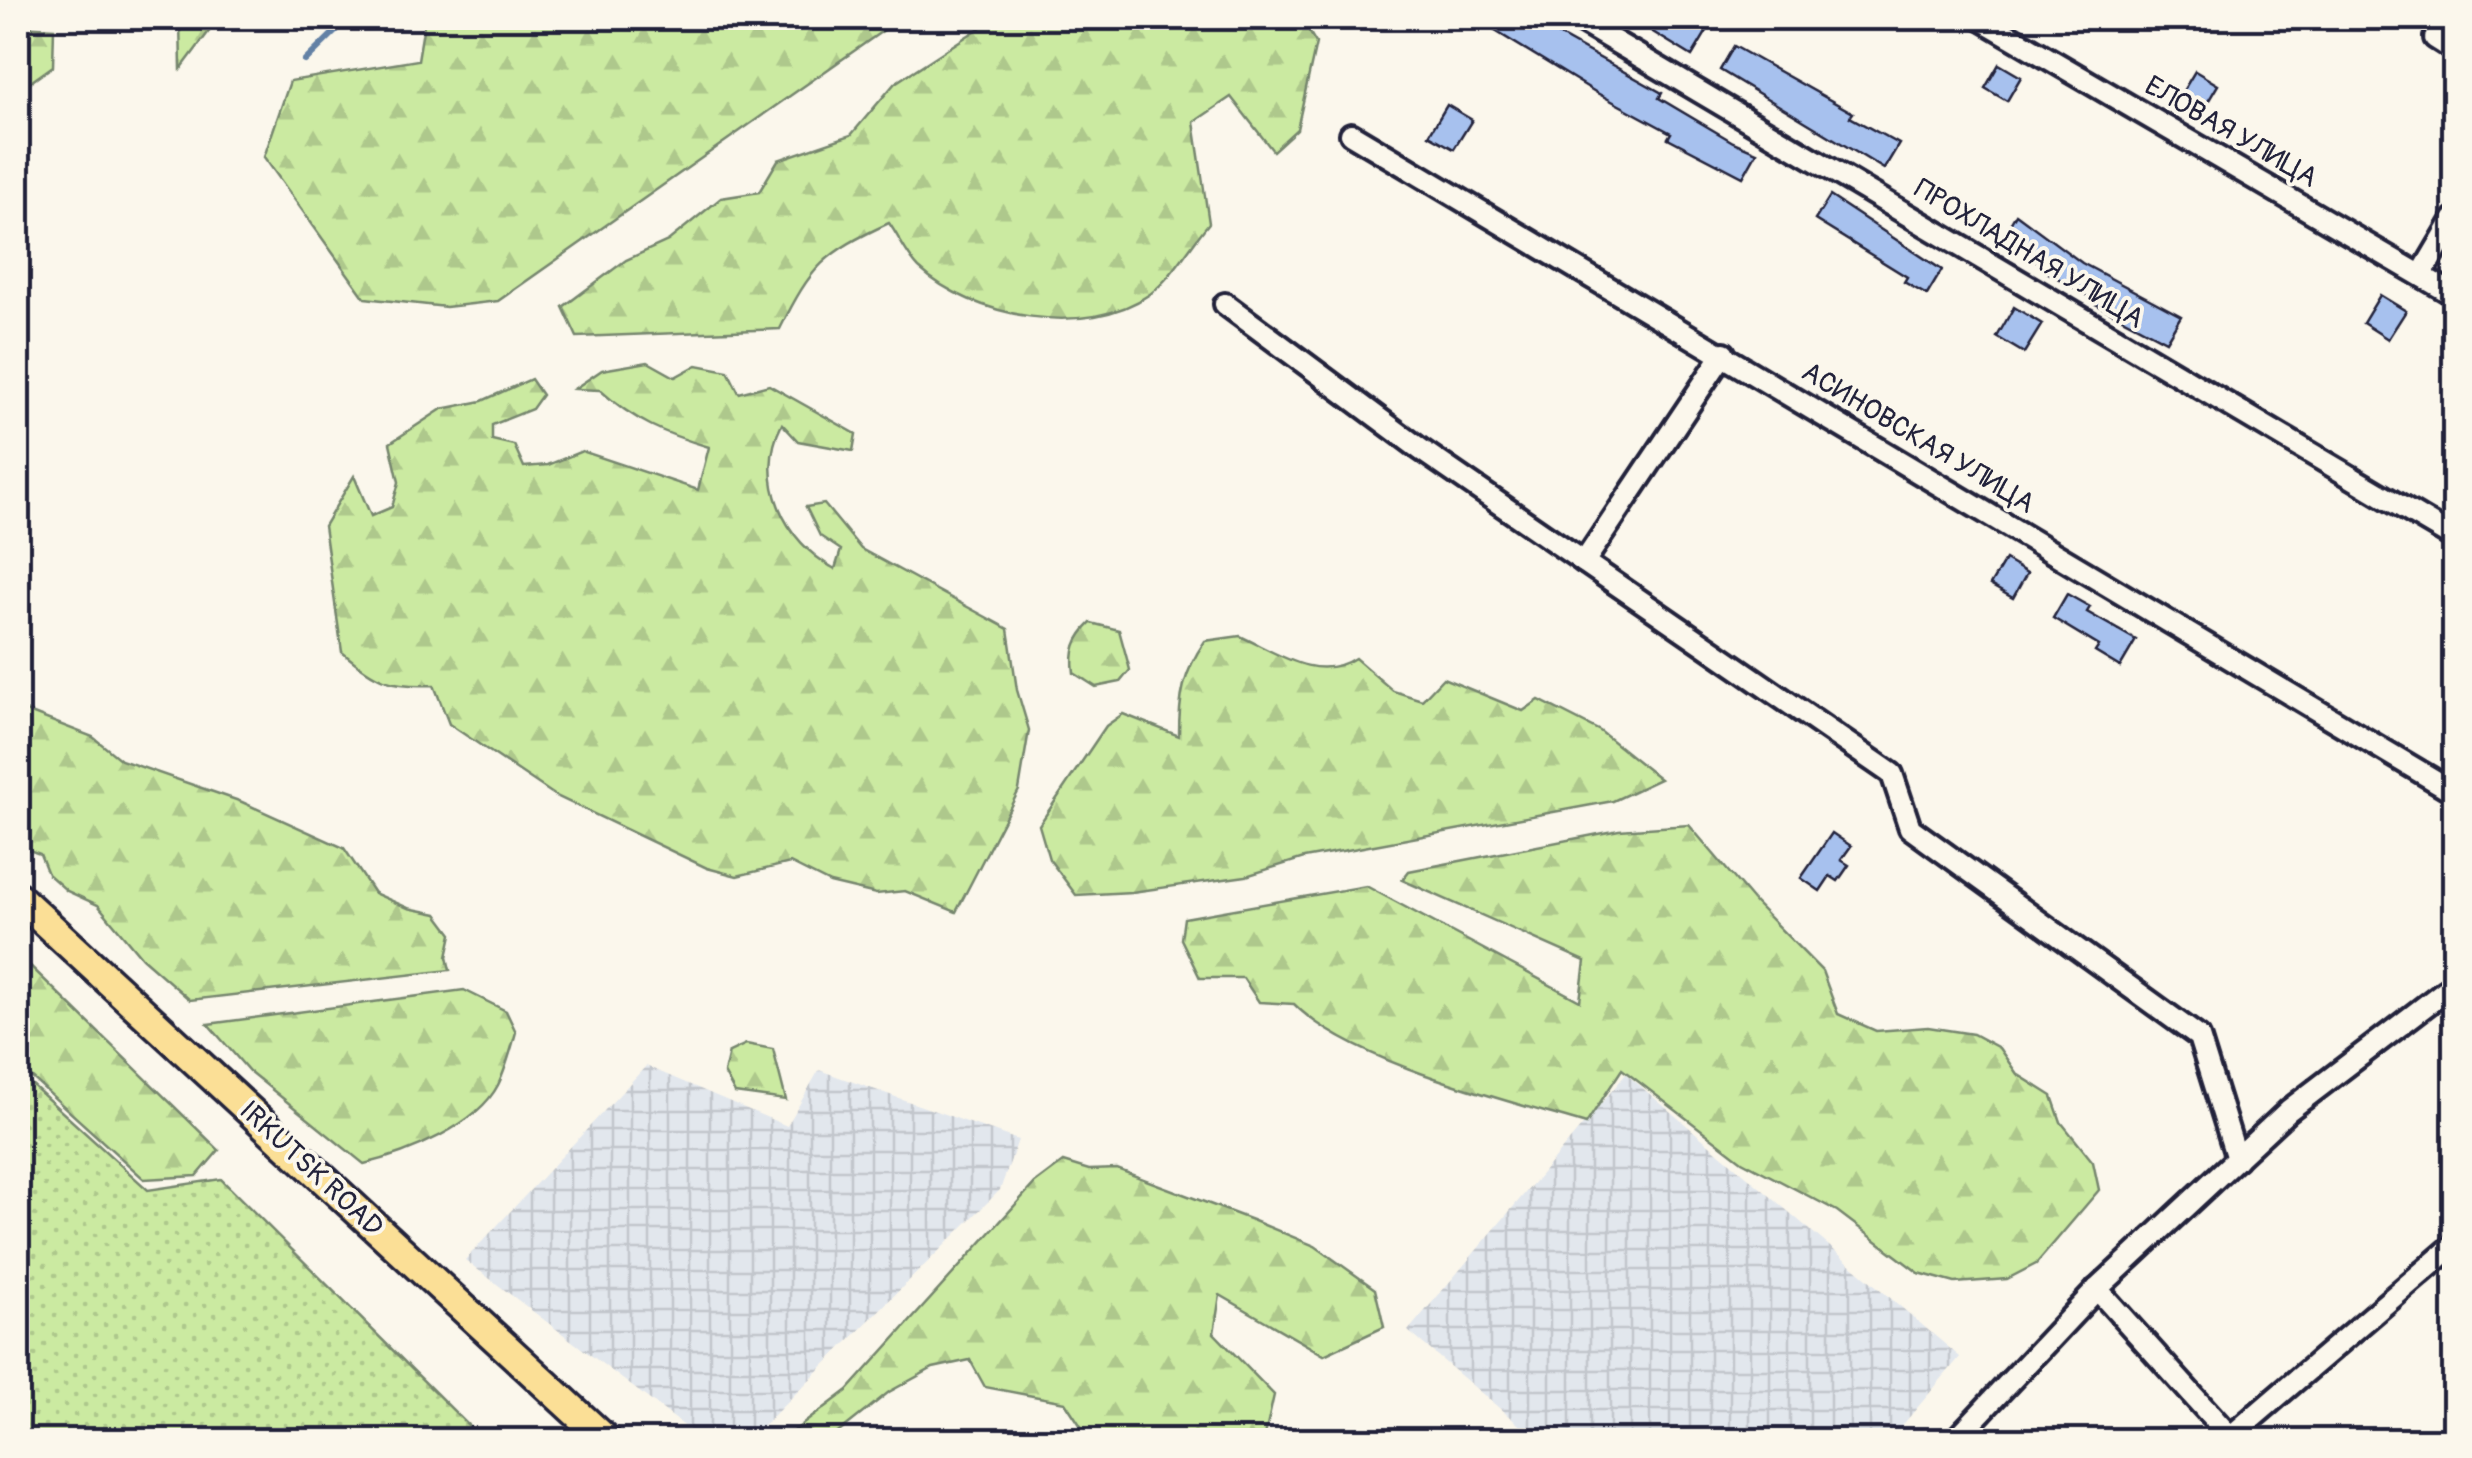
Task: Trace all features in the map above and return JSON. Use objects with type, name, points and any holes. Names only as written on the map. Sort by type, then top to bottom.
[{"type":"main road","name":"IRKUTSK ROAD","points":[[18,896],[606,1440]]},
{"type":"street","name":"ПРОХЛАДНАЯ УЛИЦА","points":[[1575,18],[2454,538]]},
{"type":"street","name":"ЕЛОВАЯ УЛИЦА","points":[[1979,18],[2454,295]]},
{"type":"street","points":[[2435,38],[2454,50]]},
{"type":"street","name":"АСИНОВСКАЯ УЛИЦА","points":[[1352,134],[2454,792]]},
{"type":"street","points":[[2421,275],[2454,219]]},
{"type":"street","points":[[1225,304],[1420,449],[1892,774],[1910,828],[2199,1037],[2237,1159]]},
{"type":"street","points":[[1584,562],[1724,353]]},
{"type":"street","points":[[1955,1440],[2097,1289],[2289,1110],[2454,984]]},
{"type":"street","points":[[2097,1289],[2232,1439],[2454,1245]]},
{"type":"shaded area","points":[[646,1066],[787,1126],[819,1070],[1018,1140],[1000,1190],[749,1440],[703,1440],[465,1260]]},
{"type":"shaded area","points":[[1626,1074],[1960,1357],[1890,1440],[1537,1440],[1408,1331]]},
{"type":"green space","points":[[180,18],[219,18],[181,69]]},
{"type":"green space","points":[[425,18],[901,18],[498,301],[446,307],[365,298],[264,157],[290,81],[418,60]]},
{"type":"green space","points":[[995,18],[1301,18],[1316,43],[1297,129],[1273,151],[1231,97],[1194,122],[1209,223],[1158,287],[1124,308],[1063,319],[999,310],[942,285],[919,268],[889,223],[849,243],[822,264],[801,290],[780,329],[577,337],[563,307],[626,260],[668,241],[721,198],[759,192],[778,160],[851,135],[895,83]]},
{"type":"green space","points":[[18,26],[54,28],[53,66],[18,91]]},
{"type":"green space","points":[[648,362],[675,377],[697,365],[728,371],[739,393],[769,385],[856,434],[853,451],[798,441],[782,424],[771,466],[773,487],[788,526],[801,543],[835,569],[841,550],[820,536],[806,507],[824,504],[861,549],[1008,629],[1017,690],[1029,730],[1019,790],[956,912],[905,891],[876,894],[830,883],[790,863],[737,876],[707,868],[556,796],[449,724],[434,685],[384,680],[342,652],[324,526],[354,476],[371,516],[392,507],[399,482],[390,443],[442,409],[482,401],[531,379],[542,395],[532,409],[492,425],[492,440],[514,445],[524,467],[548,465],[582,451],[698,490],[709,447],[651,425],[600,390],[574,389],[602,370]]},
{"type":"green space","points":[[1091,623],[1119,630],[1130,670],[1120,682],[1096,687],[1074,673],[1075,646]]},
{"type":"green space","points":[[1240,636],[1312,667],[1341,665],[1355,658],[1393,691],[1422,700],[1443,678],[1523,711],[1539,700],[1600,731],[1660,779],[1613,801],[1304,858],[1246,876],[1132,892],[1076,895],[1049,859],[1039,825],[1106,726],[1123,714],[1179,736],[1184,686],[1205,641]]},
{"type":"green space","points":[[18,708],[93,737],[121,760],[242,802],[344,848],[374,893],[408,908],[437,914],[452,934],[447,957],[450,970],[190,1000],[142,958],[98,905],[67,891],[48,874],[40,854],[18,846]]},
{"type":"green space","points":[[1689,825],[1756,904],[1822,971],[1838,1014],[1876,1031],[1928,1027],[1973,1034],[1999,1048],[2017,1074],[2052,1096],[2061,1122],[2093,1162],[2099,1190],[2036,1264],[2007,1279],[1955,1283],[1919,1273],[1837,1211],[1742,1161],[1622,1069],[1586,1124],[1391,1062],[1320,1025],[1294,1004],[1259,1002],[1243,978],[1200,978],[1181,939],[1184,918],[1366,886],[1580,1001],[1585,961],[1402,880],[1409,871],[1619,830]]},
{"type":"green space","points":[[18,954],[219,1150],[197,1176],[144,1179],[18,1065]]},
{"type":"green space","points":[[464,990],[506,1011],[516,1032],[498,1085],[474,1113],[439,1136],[364,1164],[249,1071],[208,1024]]},
{"type":"green space","points":[[746,1044],[773,1049],[786,1100],[735,1093],[724,1073],[729,1052]]},
{"type":"green space","points":[[18,1072],[148,1190],[221,1179],[475,1432],[461,1440],[18,1440]]},
{"type":"green space","points":[[1063,1162],[1089,1170],[1117,1169],[1315,1246],[1375,1289],[1384,1327],[1324,1355],[1220,1295],[1214,1333],[1274,1395],[1264,1440],[1090,1440],[1065,1402],[985,1387],[970,1360],[933,1368],[889,1392],[829,1440],[782,1440],[848,1390],[1035,1183]]},
{"type":"building","points":[[1474,18],[1528,18],[1662,93],[1659,98],[1733,142],[1757,152],[1743,177],[1668,138],[1671,133]]},
{"type":"building","points":[[1630,18],[1684,18],[1707,31],[1692,56]]},
{"type":"building","points":[[1734,46],[1853,113],[1850,117],[1899,144],[1884,169],[1720,70]]},
{"type":"building","points":[[1999,64],[2021,77],[2007,101],[1985,88]]},
{"type":"building","points":[[2195,71],[2218,85],[2203,110],[2180,96]]},
{"type":"building","points":[[1447,105],[1472,120],[1454,149],[1429,135]]},
{"type":"building","points":[[1830,196],[1942,270],[1927,295],[1904,282],[1907,277],[1815,220]]},
{"type":"building","points":[[2016,214],[2082,263],[2181,316],[2166,341],[2092,302],[2094,299],[2047,272],[2049,268],[2001,240]]},
{"type":"building","points":[[2380,295],[2406,311],[2388,339],[2363,323]]},
{"type":"building","points":[[2014,307],[2042,324],[2024,353],[1997,337]]},
{"type":"building","points":[[2005,560],[2027,573],[2013,598],[1990,585]]},
{"type":"building","points":[[2067,594],[2090,607],[2087,612],[2136,640],[2120,667],[2095,652],[2099,646],[2053,618]]},
{"type":"building","points":[[1832,833],[1851,846],[1841,860],[1849,865],[1838,881],[1830,876],[1820,891],[1801,878]]},
{"type":"waterway","points":[[305,61],[349,18]]}]
